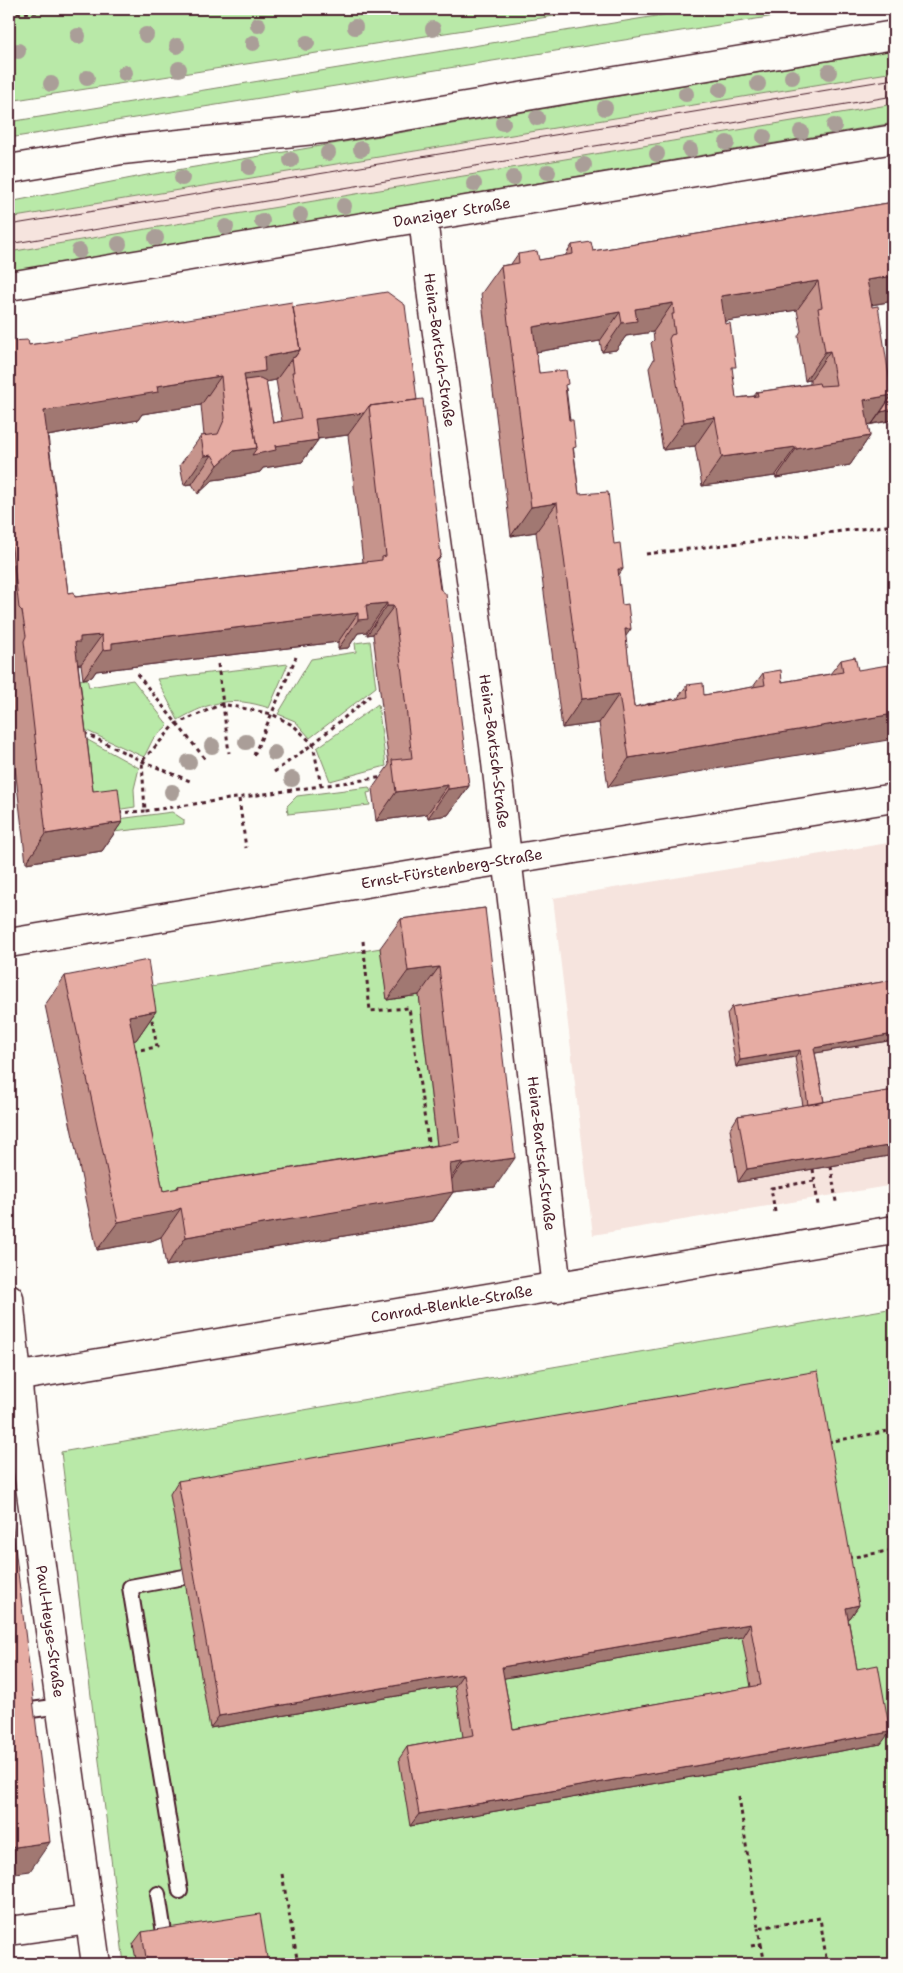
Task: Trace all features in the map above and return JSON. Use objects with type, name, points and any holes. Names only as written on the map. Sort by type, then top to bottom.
[{"type":"street","points":[[9,169],[122,150],[333,128],[894,35]]},
{"type":"street","name":"Danziger Straße","points":[[9,286],[894,139]]},
{"type":"street","name":"Heinz-Bartsch-Straße","points":[[423,216],[432,297],[508,860],[557,1288]]},
{"type":"street","name":"Ernst-Fürstenberg-Straße","points":[[9,943],[894,798]]},
{"type":"street","name":"Conrad-Blenkle-Straße","points":[[13,1377],[557,1288],[894,1230]]},
{"type":"street","name":"Paul-Heyse-Straße","points":[[9,1298],[13,1377],[96,1964]]},
{"type":"street","points":[[9,1931],[90,1920]]},
{"type":"lane","points":[[180,1891],[130,1587],[184,1578]]},
{"type":"lane","points":[[11,1713],[61,1706]]},
{"type":"lane","points":[[158,1894],[165,1939]]},
{"type":"path","points":[[9,14],[81,9]]},
{"type":"path","points":[[646,554],[894,525]]},
{"type":"path","points":[[254,756],[296,657]]},
{"type":"path","points":[[218,664],[229,753]]},
{"type":"path","points":[[137,674],[206,760]]},
{"type":"path","points":[[274,772],[313,744],[370,696]]},
{"type":"path","points":[[626,713],[633,706],[681,699]]},
{"type":"path","points":[[145,811],[142,761],[176,724],[222,704],[272,714],[294,726],[313,744],[321,786]]},
{"type":"path","points":[[82,732],[142,761],[190,780]]},
{"type":"path","points":[[112,814],[239,799],[386,777]]},
{"type":"path","points":[[239,799],[246,848]]},
{"type":"path","points":[[362,941],[370,1011],[409,1008],[430,1157]]},
{"type":"path","points":[[132,1051],[157,1047],[150,1013]]},
{"type":"path","points":[[419,1151],[429,1149]]},
{"type":"path","points":[[830,1166],[836,1202]]},
{"type":"path","points":[[812,1169],[818,1205]]},
{"type":"path","points":[[775,1212],[771,1188],[814,1181]]},
{"type":"path","points":[[820,1443],[894,1430]]},
{"type":"path","points":[[840,1559],[894,1550]]},
{"type":"path","points":[[878,1726],[894,1723]]},
{"type":"path","points":[[738,1796],[765,1964]]},
{"type":"path","points":[[282,1874],[298,1964]]},
{"type":"path","points":[[758,1928],[820,1918],[828,1964]]},
{"type":"path","points":[[751,1946],[762,1944]]},
{"type":"shaded area","points":[[894,72],[894,104],[9,252],[9,218]]},
{"type":"shaded area","points":[[894,842],[894,1185],[593,1235],[553,898]]},
{"type":"green space","points":[[9,9],[599,9],[9,101]]},
{"type":"green space","points":[[699,9],[819,9],[9,138],[9,122]]},
{"type":"green space","points":[[894,50],[894,72],[9,218],[9,202],[147,175]]},
{"type":"green space","points":[[894,104],[894,123],[9,272],[9,252]]},
{"type":"green space","points":[[370,641],[376,687],[310,738],[295,721],[278,714],[311,659],[356,652],[355,643]]},
{"type":"green space","points":[[288,664],[269,708],[244,702],[222,702],[201,708],[178,720],[157,679]]},
{"type":"green space","points":[[87,679],[89,687],[133,680],[168,725],[153,739],[144,757],[74,725],[69,681]]},
{"type":"green space","points":[[378,704],[386,766],[330,781],[317,748]]},
{"type":"green space","points":[[75,733],[139,768],[134,789],[135,807],[96,813]]},
{"type":"green space","points":[[369,787],[371,792],[367,793],[370,805],[288,814],[287,806],[297,796]]},
{"type":"green space","points":[[172,812],[184,820],[184,824],[113,832],[111,820]]},
{"type":"green space","points":[[381,948],[387,999],[419,995],[440,1171],[158,1215],[108,1045],[145,987]]},
{"type":"green space","points":[[894,1308],[894,1964],[124,1964],[61,1452]]},
{"type":"building","points":[[894,202],[894,276],[867,280],[872,307],[878,306],[892,395],[864,400],[870,436],[796,449],[796,447],[722,457],[715,417],[684,422],[669,339],[671,335],[675,334],[672,314],[674,314],[673,303],[635,309],[637,321],[622,323],[620,312],[533,327],[539,373],[566,370],[568,384],[565,385],[569,420],[573,420],[576,447],[573,448],[579,494],[608,492],[614,544],[620,543],[623,569],[618,569],[622,605],[628,604],[631,629],[625,629],[634,707],[688,697],[687,685],[703,683],[704,695],[765,685],[763,673],[781,670],[782,682],[843,672],[841,660],[855,657],[858,670],[894,664],[894,714],[629,758],[619,694],[582,699],[557,503],[531,507],[501,266],[519,263],[518,254],[537,251],[539,260],[573,254],[572,245],[591,242],[593,251]],"holes":[[[818,281],[822,307],[818,308],[825,352],[830,351],[836,385],[820,386],[819,383],[757,392],[758,396],[736,398],[732,367],[736,367],[730,323],[725,324],[721,296]]]},
{"type":"building","points":[[387,292],[405,305],[417,400],[369,406],[364,413],[315,419],[318,440],[275,446],[276,450],[252,455],[257,448],[245,380],[260,378],[266,381],[273,423],[301,418],[292,372],[294,372],[292,358],[300,350],[293,307]]},
{"type":"building","points":[[292,302],[300,350],[264,357],[265,371],[244,374],[257,448],[233,451],[218,465],[212,455],[204,456],[201,436],[218,434],[225,418],[221,376],[157,386],[158,392],[44,411],[68,593],[74,592],[75,597],[382,560],[382,557],[386,556],[369,406],[423,399],[441,556],[436,561],[440,589],[446,594],[469,786],[448,789],[448,785],[396,792],[392,760],[412,758],[394,606],[387,606],[387,603],[366,605],[368,619],[358,620],[358,613],[112,643],[112,649],[103,650],[102,635],[80,637],[80,642],[75,642],[93,791],[118,788],[122,822],[46,834],[24,641],[26,636],[22,611],[19,608],[9,523],[9,341],[28,340],[29,345]]},
{"type":"building","points":[[894,382],[894,409],[881,412],[892,395],[890,383]]},
{"type":"building","points":[[485,908],[515,1158],[462,1165],[462,1162],[450,1164],[453,1192],[186,1237],[181,1208],[171,1212],[118,1222],[65,976],[148,960],[156,1011],[129,1016],[163,1191],[179,1188],[178,1186],[460,1142],[439,967],[408,971],[401,919]]},
{"type":"building","points":[[894,980],[894,1034],[814,1048],[824,1102],[808,1105],[800,1050],[740,1060],[732,1007]]},
{"type":"building","points":[[894,1090],[894,1145],[747,1169],[738,1116]]},
{"type":"building","points":[[818,1371],[859,1605],[846,1608],[857,1669],[878,1665],[890,1732],[419,1814],[407,1747],[474,1735],[463,1674],[219,1716],[178,1481]],"holes":[[[750,1624],[761,1685],[513,1729],[502,1667]]]},
{"type":"building","points":[[9,1497],[50,1842],[9,1848]]},
{"type":"building","points":[[260,1914],[268,1964],[147,1964],[142,1932]]},
{"type":"tram line","points":[[9,225],[894,79]]},
{"type":"tram line","points":[[9,244],[894,96]]}]
